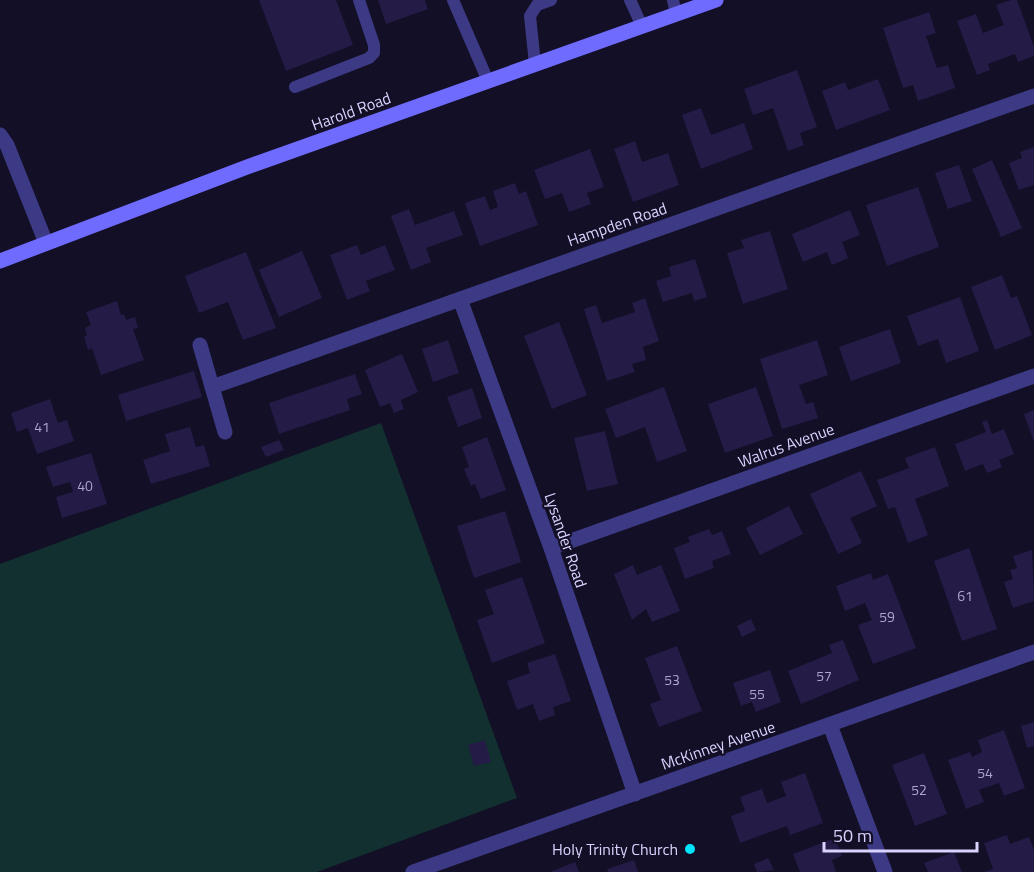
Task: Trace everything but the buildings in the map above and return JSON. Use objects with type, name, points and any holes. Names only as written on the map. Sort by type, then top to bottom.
[{"type":"main road","name":"Harold Road","points":[[0,261],[246,167],[642,26],[675,7],[716,0]]},
{"type":"street","name":"Hampden Road","points":[[212,387],[1034,96]]},
{"type":"street","points":[[0,135],[7,145],[46,243]]},
{"type":"street","name":"Lysander Road","points":[[460,299],[550,548],[635,794]]},
{"type":"street","points":[[200,345],[225,432]]},
{"type":"street","name":"Walrus Avenue","points":[[550,548],[1034,376]]},
{"type":"street","name":"McKinney Avenue","points":[[413,872],[1034,652]]},
{"type":"street","points":[[830,724],[885,872]]},
{"type":"lane","points":[[295,87],[369,58],[374,53],[375,45],[359,0]]},
{"type":"lane","points":[[453,0],[488,81]]},
{"type":"lane","points":[[535,64],[530,16],[537,5],[551,0]]},
{"type":"lane","points":[[630,0],[642,26]]},
{"type":"green space","points":[[381,423],[517,798],[317,872],[0,872],[0,564]]},
{"type":"place","name":"Holy Trinity Church","points":[[690,849]]}]
